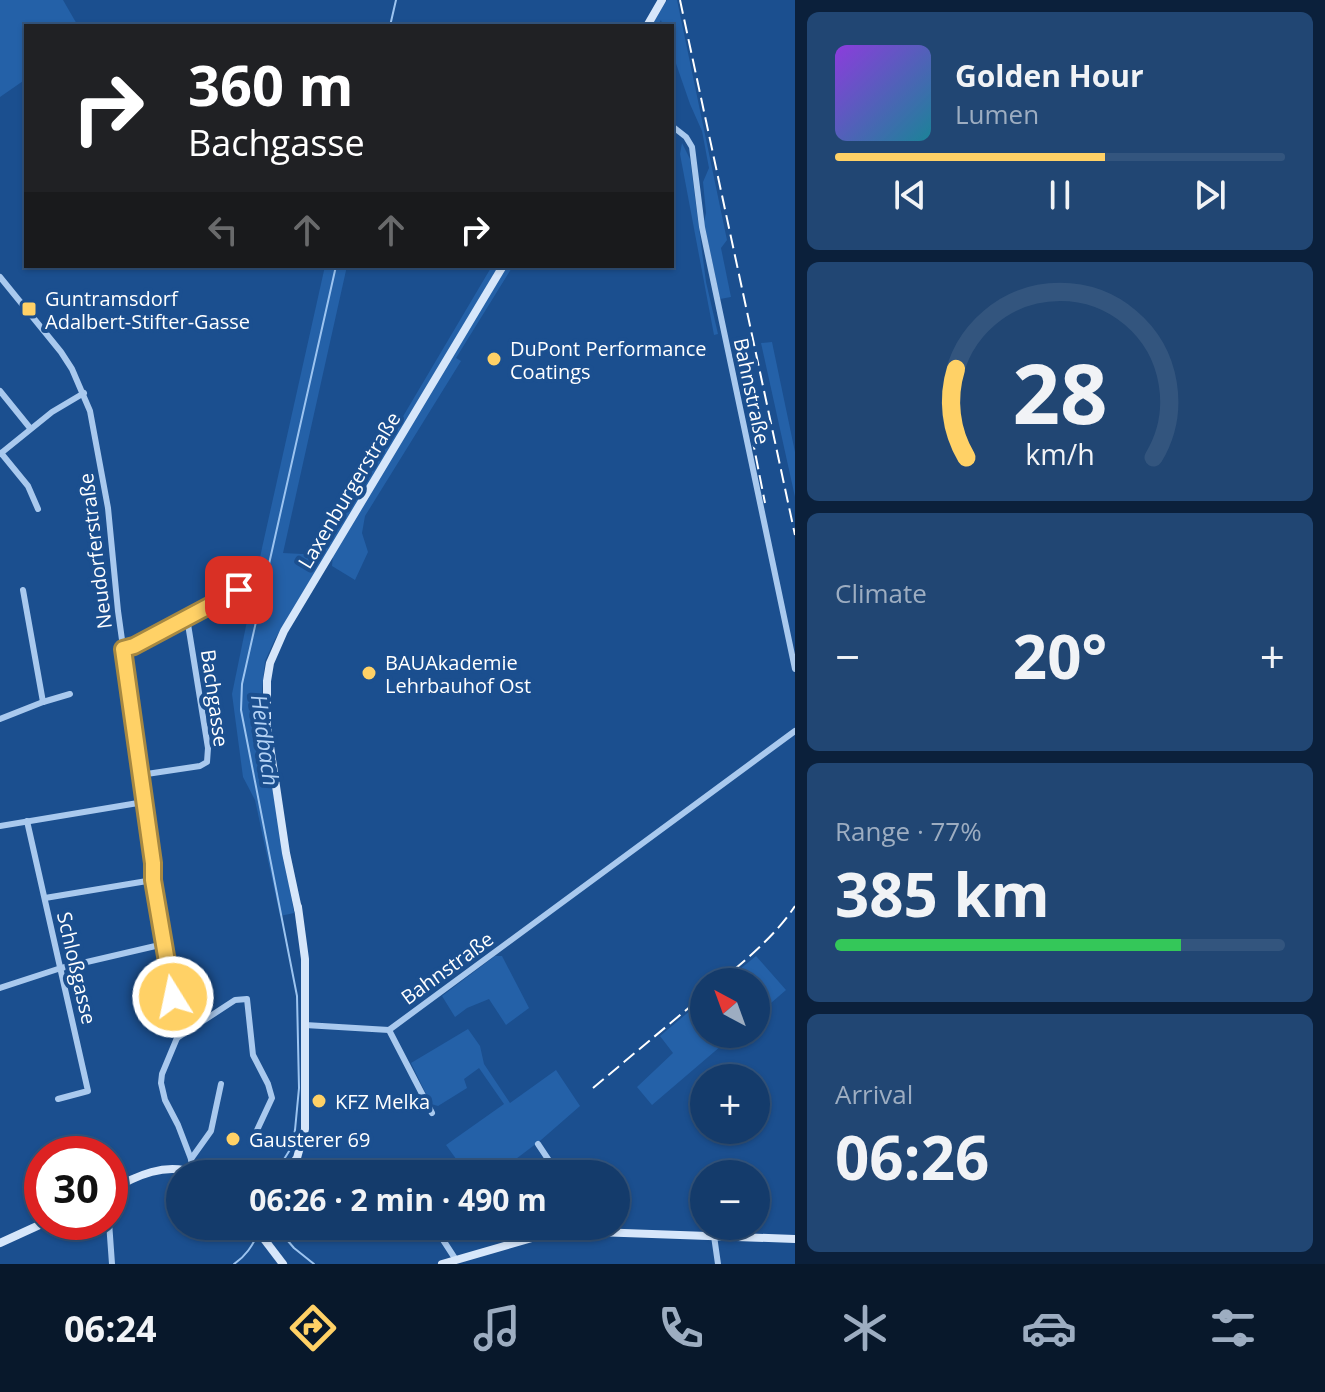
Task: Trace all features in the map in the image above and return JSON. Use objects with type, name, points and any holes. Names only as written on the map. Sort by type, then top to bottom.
[{"type":"street","points":[[648,24],[662,0]]},
{"type":"street","name":"Bahnstraße","points":[[674,128],[692,147],[702,227],[795,669]]},
{"type":"street","name":"Laxenburgerstraße","points":[[295,1160],[305,1129],[304,945],[267,726],[270,663],[276,647],[502,268]]},
{"type":"street","name":"Neudorferstraße","points":[[0,277],[61,352],[84,393],[90,411],[108,508],[153,880],[177,1038]]},
{"type":"street","points":[[0,391],[30,428]]},
{"type":"street","points":[[38,509],[28,486],[0,454],[52,412],[84,393]]},
{"type":"street","points":[[23,590],[43,702]]},
{"type":"street","points":[[123,649],[239,590]]},
{"type":"street","name":"Bachgasse","points":[[140,775],[200,766],[207,762],[208,748],[187,618]]},
{"type":"street","points":[[0,719],[70,694]]},
{"type":"street","name":"Bahnstraße","points":[[389,1030],[795,731]]},
{"type":"street","points":[[0,826],[144,802]]},
{"type":"street","name":"Schloßgasse","points":[[27,821],[88,1091],[58,1099]]},
{"type":"street","points":[[45,898],[153,880]]},
{"type":"street","points":[[0,988],[61,968],[164,944]]},
{"type":"street","points":[[191,1159],[165,1100],[162,1074],[177,1038],[235,1000],[247,999],[253,1055],[272,1098],[252,1141]]},
{"type":"street","points":[[305,1025],[389,1030],[432,1113]]},
{"type":"street","points":[[191,1159],[211,1131],[221,1084]]},
{"type":"street","points":[[538,1144],[549,1160]]},
{"type":"street","points":[[128,1182],[166,1170]]},
{"type":"street","points":[[630,1231],[690,1235]]},
{"type":"street","points":[[0,1243],[24,1232]]},
{"type":"street","points":[[770,1238],[795,1239]]},
{"type":"street","points":[[110,1240],[112,1264]]},
{"type":"street","points":[[265,1240],[283,1264]]},
{"type":"street","points":[[443,1240],[456,1260]]},
{"type":"street","points":[[442,1264],[482,1258],[529,1240]]},
{"type":"street","points":[[715,1240],[718,1264]]},
{"type":"shaded area","points":[[0,0],[63,0],[77,24],[24,24],[24,80],[0,97]]},
{"type":"shaded area","points":[[667,0],[677,0],[727,240],[721,248],[731,297],[720,299],[704,222],[703,182],[709,168],[702,131],[674,58],[674,24],[662,24],[661,20],[658,24],[652,24]]},
{"type":"shaded area","points":[[682,143],[690,159],[706,282],[718,334],[714,335],[680,154]]},
{"type":"shaded area","points":[[325,268],[347,268],[283,553],[321,555],[491,268],[498,268],[275,639],[265,661],[263,727],[294,913],[280,916],[255,800],[243,777],[232,694]]},
{"type":"shaded area","points":[[505,268],[512,268],[456,358],[461,361],[365,516],[362,533],[368,552],[355,580],[332,566],[333,555]]},
{"type":"shaded area","points":[[772,342],[795,452],[795,497],[761,343]]},
{"type":"shaded area","points":[[495,956],[502,956],[529,1008],[506,1025],[489,999],[455,1017],[442,996]]},
{"type":"shaded area","points":[[756,956],[767,968],[741,968]]},
{"type":"shaded area","points":[[770,972],[786,990],[770,1004]]},
{"type":"shaded area","points":[[690,1011],[690,1048],[719,1048],[700,1064],[690,1064],[690,1072],[652,1105],[637,1087],[673,1053],[660,1036]]},
{"type":"shaded area","points":[[468,1029],[480,1046],[484,1064],[510,1103],[556,1070],[580,1106],[515,1160],[457,1160],[446,1145],[504,1104],[479,1068],[464,1079],[467,1088],[438,1106],[431,1104],[411,1063]]},
{"type":"waterway","name":"Heidbach","points":[[390,24],[396,0]]},
{"type":"waterway","name":"Heidbach","points":[[284,1160],[291,1148],[295,1130],[299,1088],[297,996],[241,710],[242,684],[336,268]]},
{"type":"waterway","name":"Heidbach","points":[[234,1264],[254,1240]]},
{"type":"waterway","points":[[287,1240],[314,1264]]},
{"type":"railway","points":[[680,0],[795,535]]},
{"type":"railway","points":[[747,356],[752,437],[765,503]]},
{"type":"railway","points":[[736,968],[770,937],[795,906]]},
{"type":"railway","points":[[593,1088],[690,1007]]},
{"type":"place","name":"Guntramsdorf Adalbert-Stifter-Gasse","points":[[29,309]]},
{"type":"place","name":"DuPont Performance Coatings","points":[[494,359]]},
{"type":"place","name":"BAUAkademie Lehrbauhof Ost","points":[[369,673]]},
{"type":"place","name":"KFZ Melka","points":[[319,1101]]},
{"type":"place","name":"Gausterer 69","points":[[233,1139]]},
{"type":"route","points":[[173,997],[153,880],[123,649],[239,590]]}]
